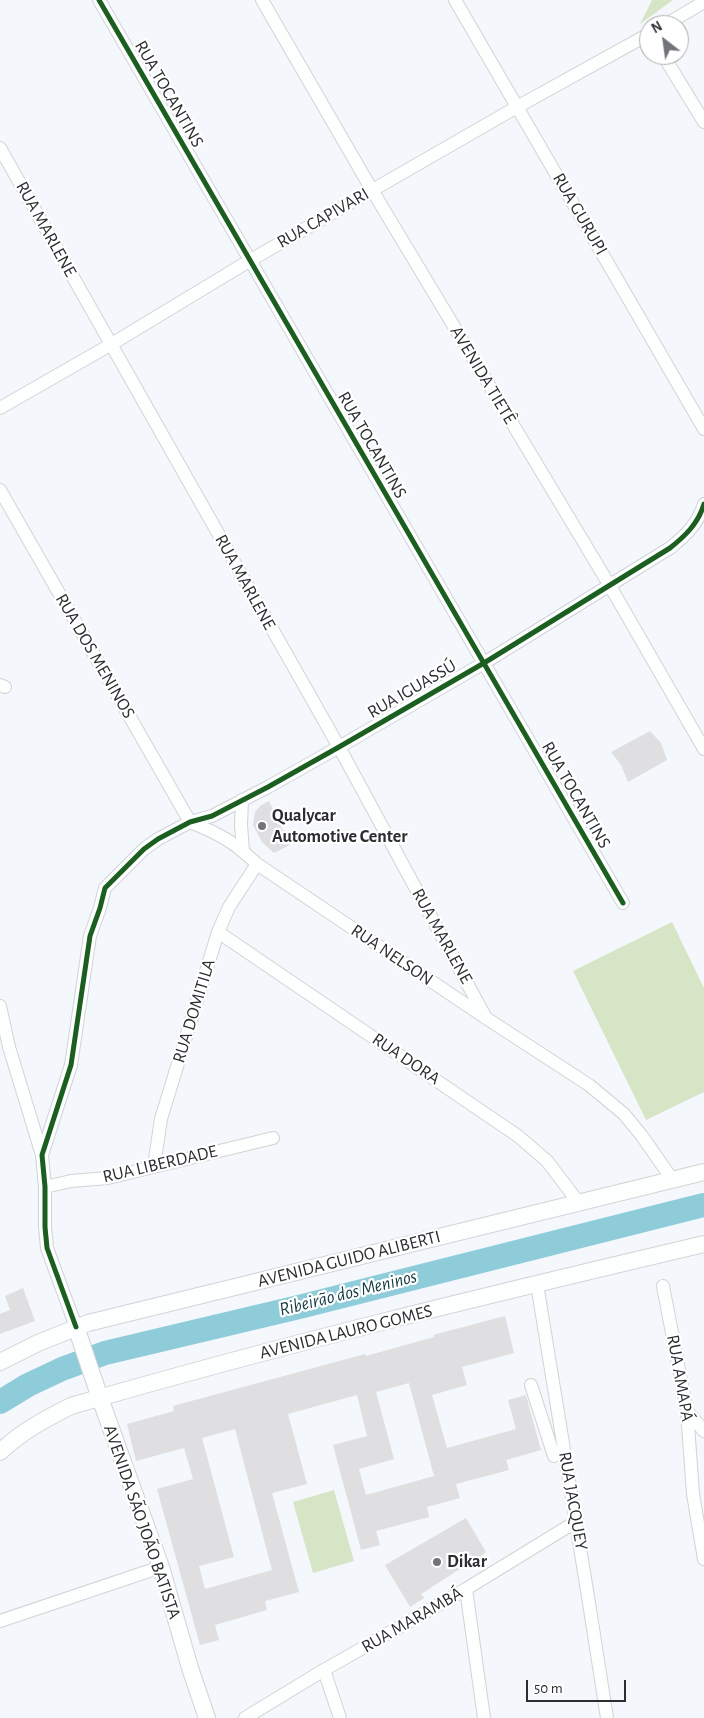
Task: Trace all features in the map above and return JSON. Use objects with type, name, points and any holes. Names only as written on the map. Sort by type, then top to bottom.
[{"type":"main road","name":"AVENIDA GUIDO ALIBERTI","points":[[0,1362],[78,1333],[704,1172]]},
{"type":"main road","name":"AVENIDA LAURO GOMES","points":[[0,1452],[25,1431],[98,1392],[704,1244]]},
{"type":"main road","name":"AVENIDA SÃO JOÃO BATISTA","points":[[78,1333],[161,1567],[190,1668],[207,1718]]},
{"type":"street","name":"RUA TOCANTINS","points":[[99,0],[623,903]]},
{"type":"street","name":"AVENIDA TIETÊ","points":[[262,0],[372,190],[610,586],[704,749]]},
{"type":"street","name":"RUA GURUPI","points":[[455,0],[704,429]]},
{"type":"street","points":[[682,15],[704,2]]},
{"type":"street","name":"RUA CAPIVARI","points":[[0,408],[372,190],[639,40]]},
{"type":"street","points":[[670,65],[704,122]]},
{"type":"street","name":"RUA MARLENE","points":[[0,148],[339,747],[486,1018]]},
{"type":"street","name":"RUA DOS MENINOS","points":[[0,490],[190,822]]},
{"type":"street","name":"RUA IGUASSÚ","points":[[42,1154],[71,1065],[90,936],[105,888],[144,849],[158,839],[190,822],[212,816],[339,747],[484,663],[610,586],[670,548],[685,536],[695,523],[704,504]]},
{"type":"street","points":[[242,800],[241,826],[243,851]]},
{"type":"street","name":"RUA NELSON","points":[[190,822],[219,834],[243,851],[257,864],[589,1085],[624,1114],[672,1179]]},
{"type":"street","name":"RUA DOMITILA","points":[[154,1166],[161,1119],[218,932],[229,907],[257,864]]},
{"type":"street","name":"RUA DORA","points":[[218,932],[518,1136],[546,1161],[579,1204]]},
{"type":"street","points":[[0,1006],[10,1048],[42,1154],[45,1187],[44,1227],[47,1248],[78,1333]]},
{"type":"street","name":"RUA LIBERDADE","points":[[45,1187],[71,1181],[108,1178],[273,1138]]},
{"type":"street","name":"RUA JACQUEY","points":[[537,1284],[577,1521],[607,1718]]},
{"type":"street","name":"RUA AMAPÁ","points":[[663,1286],[688,1411],[699,1490],[704,1559]]},
{"type":"street","points":[[532,1385],[554,1456]]},
{"type":"street","points":[[688,1411],[704,1431]]},
{"type":"street","name":"RUA MARAMBÁ","points":[[245,1718],[324,1670],[466,1589],[577,1521]]},
{"type":"street","points":[[0,1621],[161,1567]]},
{"type":"street","points":[[466,1589],[484,1718]]},
{"type":"street","points":[[324,1670],[340,1718]]},
{"type":"green space","points":[[652,0],[673,0],[652,15],[644,15]]},
{"type":"green space","points":[[672,922],[704,988],[704,1092],[646,1120],[573,971]]},
{"type":"green space","points":[[334,1490],[354,1561],[313,1573],[293,1502]]},
{"type":"building","points":[[650,731],[661,743],[667,760],[628,782],[621,765],[611,752]]},
{"type":"building","points":[[269,801],[290,845],[274,853],[262,842],[253,825],[255,812],[260,806]]},
{"type":"building","points":[[23,1288],[35,1321],[0,1334],[0,1314],[10,1310],[5,1296]]},
{"type":"building","points":[[505,1316],[514,1353],[462,1367],[467,1385],[432,1395],[447,1448],[516,1429],[508,1400],[526,1395],[541,1450],[506,1460],[509,1470],[456,1484],[460,1498],[427,1507],[429,1517],[376,1531],[380,1545],[361,1550],[333,1445],[367,1436],[357,1395],[288,1414],[307,1484],[272,1493],[299,1592],[265,1601],[267,1610],[215,1625],[219,1640],[200,1645],[157,1489],[193,1479],[184,1448],[136,1461],[127,1424],[174,1411],[173,1406],[365,1354],[366,1356],[434,1337],[433,1335]],"holes":[[[409,1383],[434,1476],[366,1495],[359,1469],[394,1459],[376,1392]],[[235,1429],[272,1570],[205,1589],[199,1566],[234,1557],[202,1438]]]},
{"type":"building","name":"Dikar","points":[[466,1518],[486,1552],[481,1556],[485,1561],[473,1569],[469,1563],[421,1594],[424,1598],[410,1607],[385,1565]]},
{"type":"waterway","name":"Ribeirão dos Meninos","points":[[0,1402],[28,1385],[62,1369],[105,1353],[299,1307],[704,1205]]},
{"type":"cycle path","points":[[99,0],[623,903]]},
{"type":"cycle path","points":[[76,1327],[47,1248],[42,1155],[71,1065],[90,936],[105,888],[144,849],[158,839],[190,822],[212,816],[339,747],[484,663],[670,548],[690,529],[698,518],[704,504]]},
{"type":"place","name":"Qualycar Automotive Center","points":[[262,826]]},
{"type":"place","name":"Dikar","points":[[437,1562]]}]
